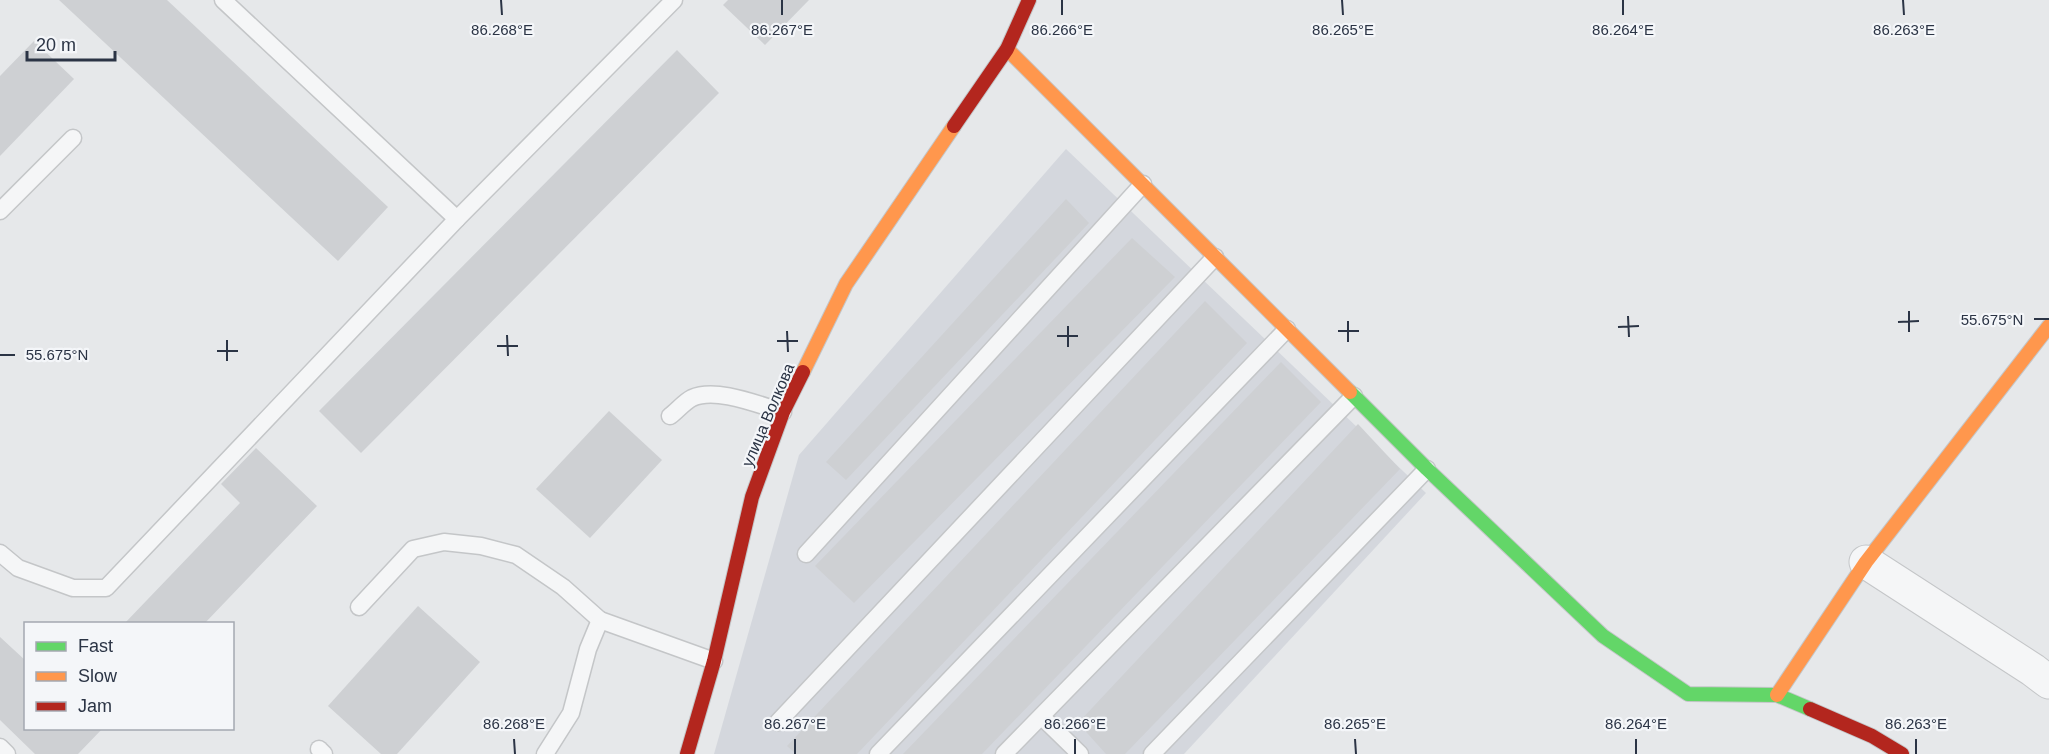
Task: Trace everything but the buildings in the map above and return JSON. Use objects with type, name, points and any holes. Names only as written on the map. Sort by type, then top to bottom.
[{"type":"street","name":"улица Волкова","points":[[687,754],[714,661],[752,497],[783,412],[846,284],[1007,49],[1029,0]]},
{"type":"street","points":[[1007,49],[1427,469],[1603,636],[1688,694],[1777,695],[1872,736],[1902,754]]},
{"type":"street","points":[[1777,695],[1866,562],[2049,326]]},
{"type":"street","points":[[1866,562],[2049,682]]},
{"type":"lane","points":[[223,0],[457,219]]},
{"type":"lane","points":[[0,553],[18,568],[73,588],[106,588],[457,219],[674,0]]},
{"type":"lane","points":[[0,211],[73,138]]},
{"type":"lane","points":[[806,554],[1143,184]]},
{"type":"lane","points":[[777,722],[1215,257]]},
{"type":"lane","points":[[878,754],[1287,329]]},
{"type":"lane","points":[[670,416],[692,398],[712,394],[783,412]]},
{"type":"lane","points":[[1004,754],[1354,396]]},
{"type":"lane","points":[[1152,754],[1427,469]]},
{"type":"lane","points":[[358,606],[413,549],[444,542],[481,546],[516,555],[563,587],[600,620],[714,661]]},
{"type":"lane","points":[[545,754],[571,713],[588,649],[600,620]]},
{"type":"lane","points":[[1042,717],[1080,754]]},
{"type":"lane","points":[[0,747],[7,754]]},
{"type":"shaded area","points":[[1066,149],[1426,493],[1184,754],[714,754],[799,455]]},
{"type":"traffic: fast","points":[[1350,392],[1427,469],[1603,636],[1688,694],[1777,695],[1810,709]]},
{"type":"traffic: slow","points":[[1007,49],[1350,392]]},
{"type":"traffic: slow","points":[[803,372],[846,284],[954,126]]},
{"type":"traffic: slow","points":[[1777,695],[1866,562],[2049,326]]},
{"type":"traffic: jam","points":[[954,126],[1007,49],[1029,0]]},
{"type":"traffic: jam","points":[[687,754],[714,661],[752,497],[783,412],[803,372]]},
{"type":"traffic: jam","points":[[1810,709],[1872,736],[1902,754]]}]
